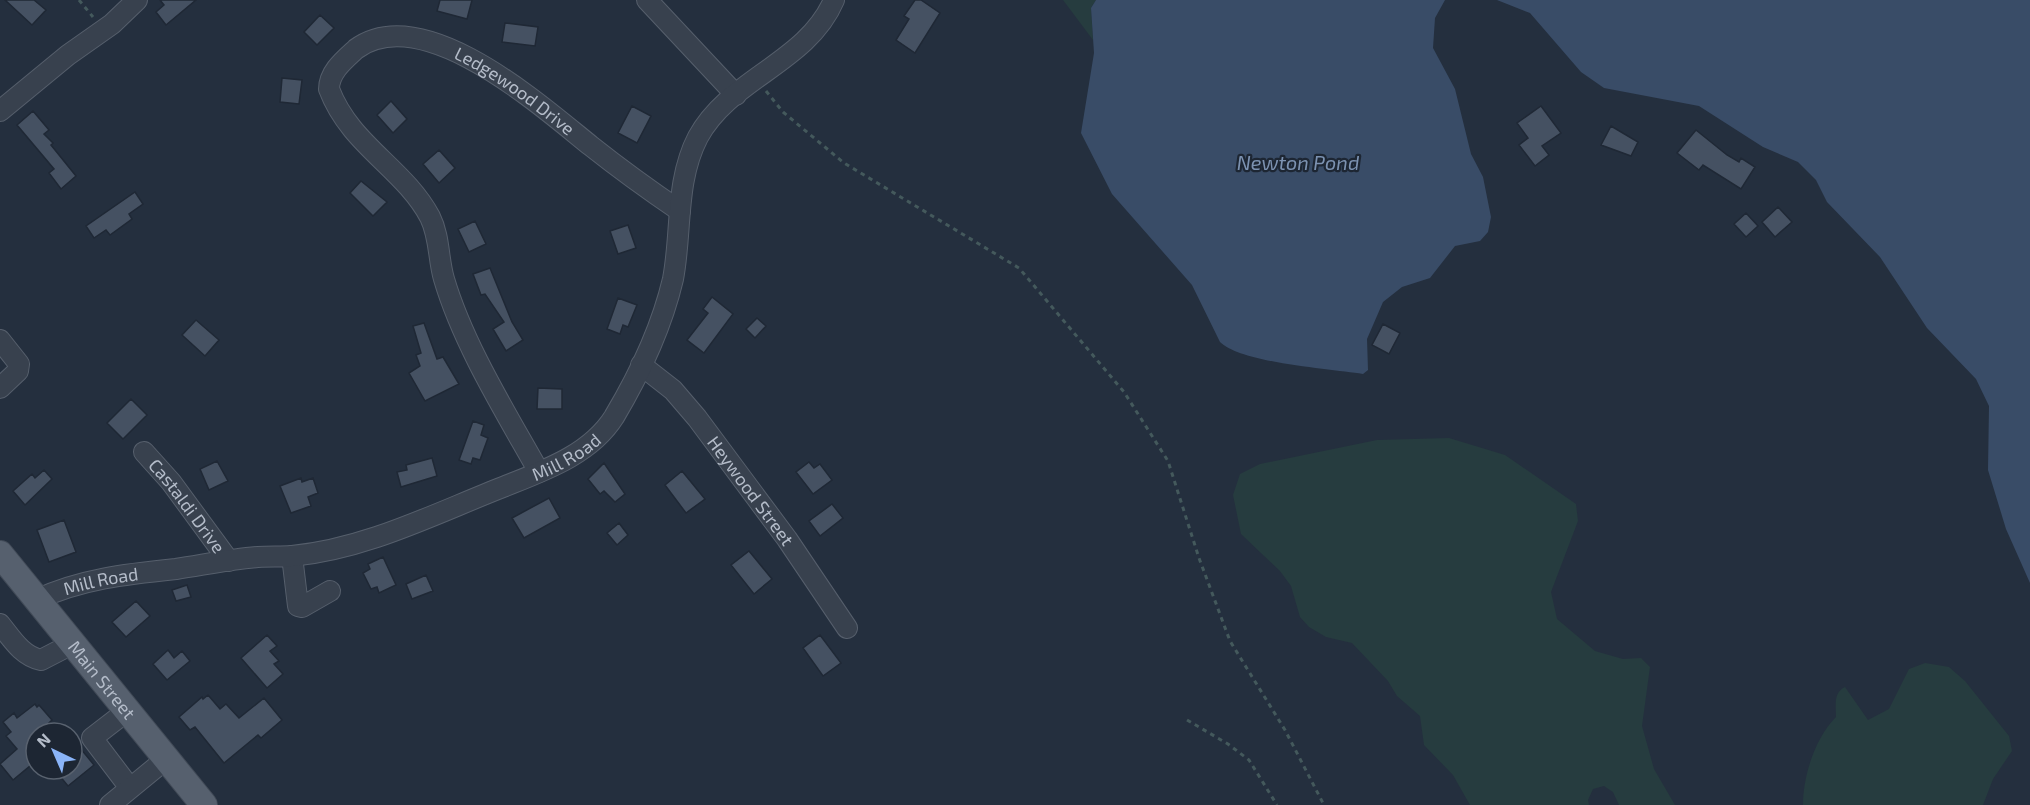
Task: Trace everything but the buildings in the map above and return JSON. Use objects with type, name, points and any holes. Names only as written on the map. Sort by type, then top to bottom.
[{"type":"main road","name":"Main Street","points":[[0,554],[204,805]]},
{"type":"street","points":[[0,111],[68,55],[104,30],[137,0]]},
{"type":"street","points":[[648,0],[736,95]]},
{"type":"street","name":"Mill Road","points":[[36,600],[80,582],[230,561],[292,556],[340,547],[396,531],[540,472],[579,452],[597,439],[612,419],[641,365],[663,314],[673,276],[680,211],[690,158],[699,136],[736,95],[809,38],[834,0]]},
{"type":"street","name":"Ledgewood Drive","points":[[540,472],[496,395],[464,326],[444,279],[430,217],[410,190],[351,130],[329,89],[333,74],[358,47],[380,36],[408,33],[435,38],[486,62],[622,170],[680,211]]},
{"type":"street","points":[[0,340],[19,363],[18,371],[0,388]]},
{"type":"street","name":"Heywood Street","points":[[641,365],[673,390],[697,418],[787,539],[847,628]]},
{"type":"street","name":"Castaldi Drive","points":[[144,452],[171,482],[230,561]]},
{"type":"street","points":[[292,556],[298,606],[302,607],[330,591]]},
{"type":"street","points":[[0,624],[32,658],[41,660],[72,644]]},
{"type":"street","points":[[127,711],[92,738],[130,788]]},
{"type":"street","points":[[110,805],[166,759]]},
{"type":"path","points":[[79,0],[104,30]]},
{"type":"path","points":[[755,79],[783,112],[844,163],[1019,268],[1124,392],[1168,461],[1199,558],[1230,641],[1285,730],[1324,805]]},
{"type":"path","points":[[1187,720],[1228,744],[1248,760],[1277,805]]},
{"type":"green space","points":[[1063,0],[1096,0],[1091,8],[1093,40]]},
{"type":"green space","points":[[1449,438],[1505,455],[1576,504],[1578,521],[1551,592],[1557,619],[1595,651],[1623,659],[1641,658],[1650,667],[1642,726],[1654,769],[1675,805],[1619,805],[1613,792],[1604,786],[1593,789],[1588,800],[1589,805],[1470,805],[1453,775],[1424,745],[1420,716],[1397,696],[1388,681],[1352,643],[1326,637],[1309,627],[1300,617],[1291,586],[1280,571],[1241,534],[1233,495],[1240,474],[1260,464],[1377,440]]},
{"type":"green space","points":[[1925,663],[1949,667],[1965,681],[2009,736],[2012,751],[1993,779],[1983,805],[1803,805],[1808,770],[1816,746],[1836,717],[1836,700],[1841,690],[1845,687],[1868,720],[1889,709],[1909,669]]},
{"type":"water","name":"Newton Pond","points":[[1096,0],[1445,0],[1435,18],[1433,48],[1455,89],[1471,154],[1483,177],[1491,217],[1488,232],[1480,241],[1455,246],[1430,278],[1402,287],[1383,302],[1367,339],[1368,370],[1363,374],[1266,360],[1231,349],[1220,342],[1192,285],[1112,194],[1081,133],[1094,53],[1091,8]]},
{"type":"water","points":[[1497,0],[2030,0],[2030,583],[2006,529],[1988,470],[1989,406],[1976,379],[1927,328],[1880,257],[1827,202],[1816,180],[1798,162],[1763,147],[1699,106],[1604,88],[1581,72],[1530,13]]}]
